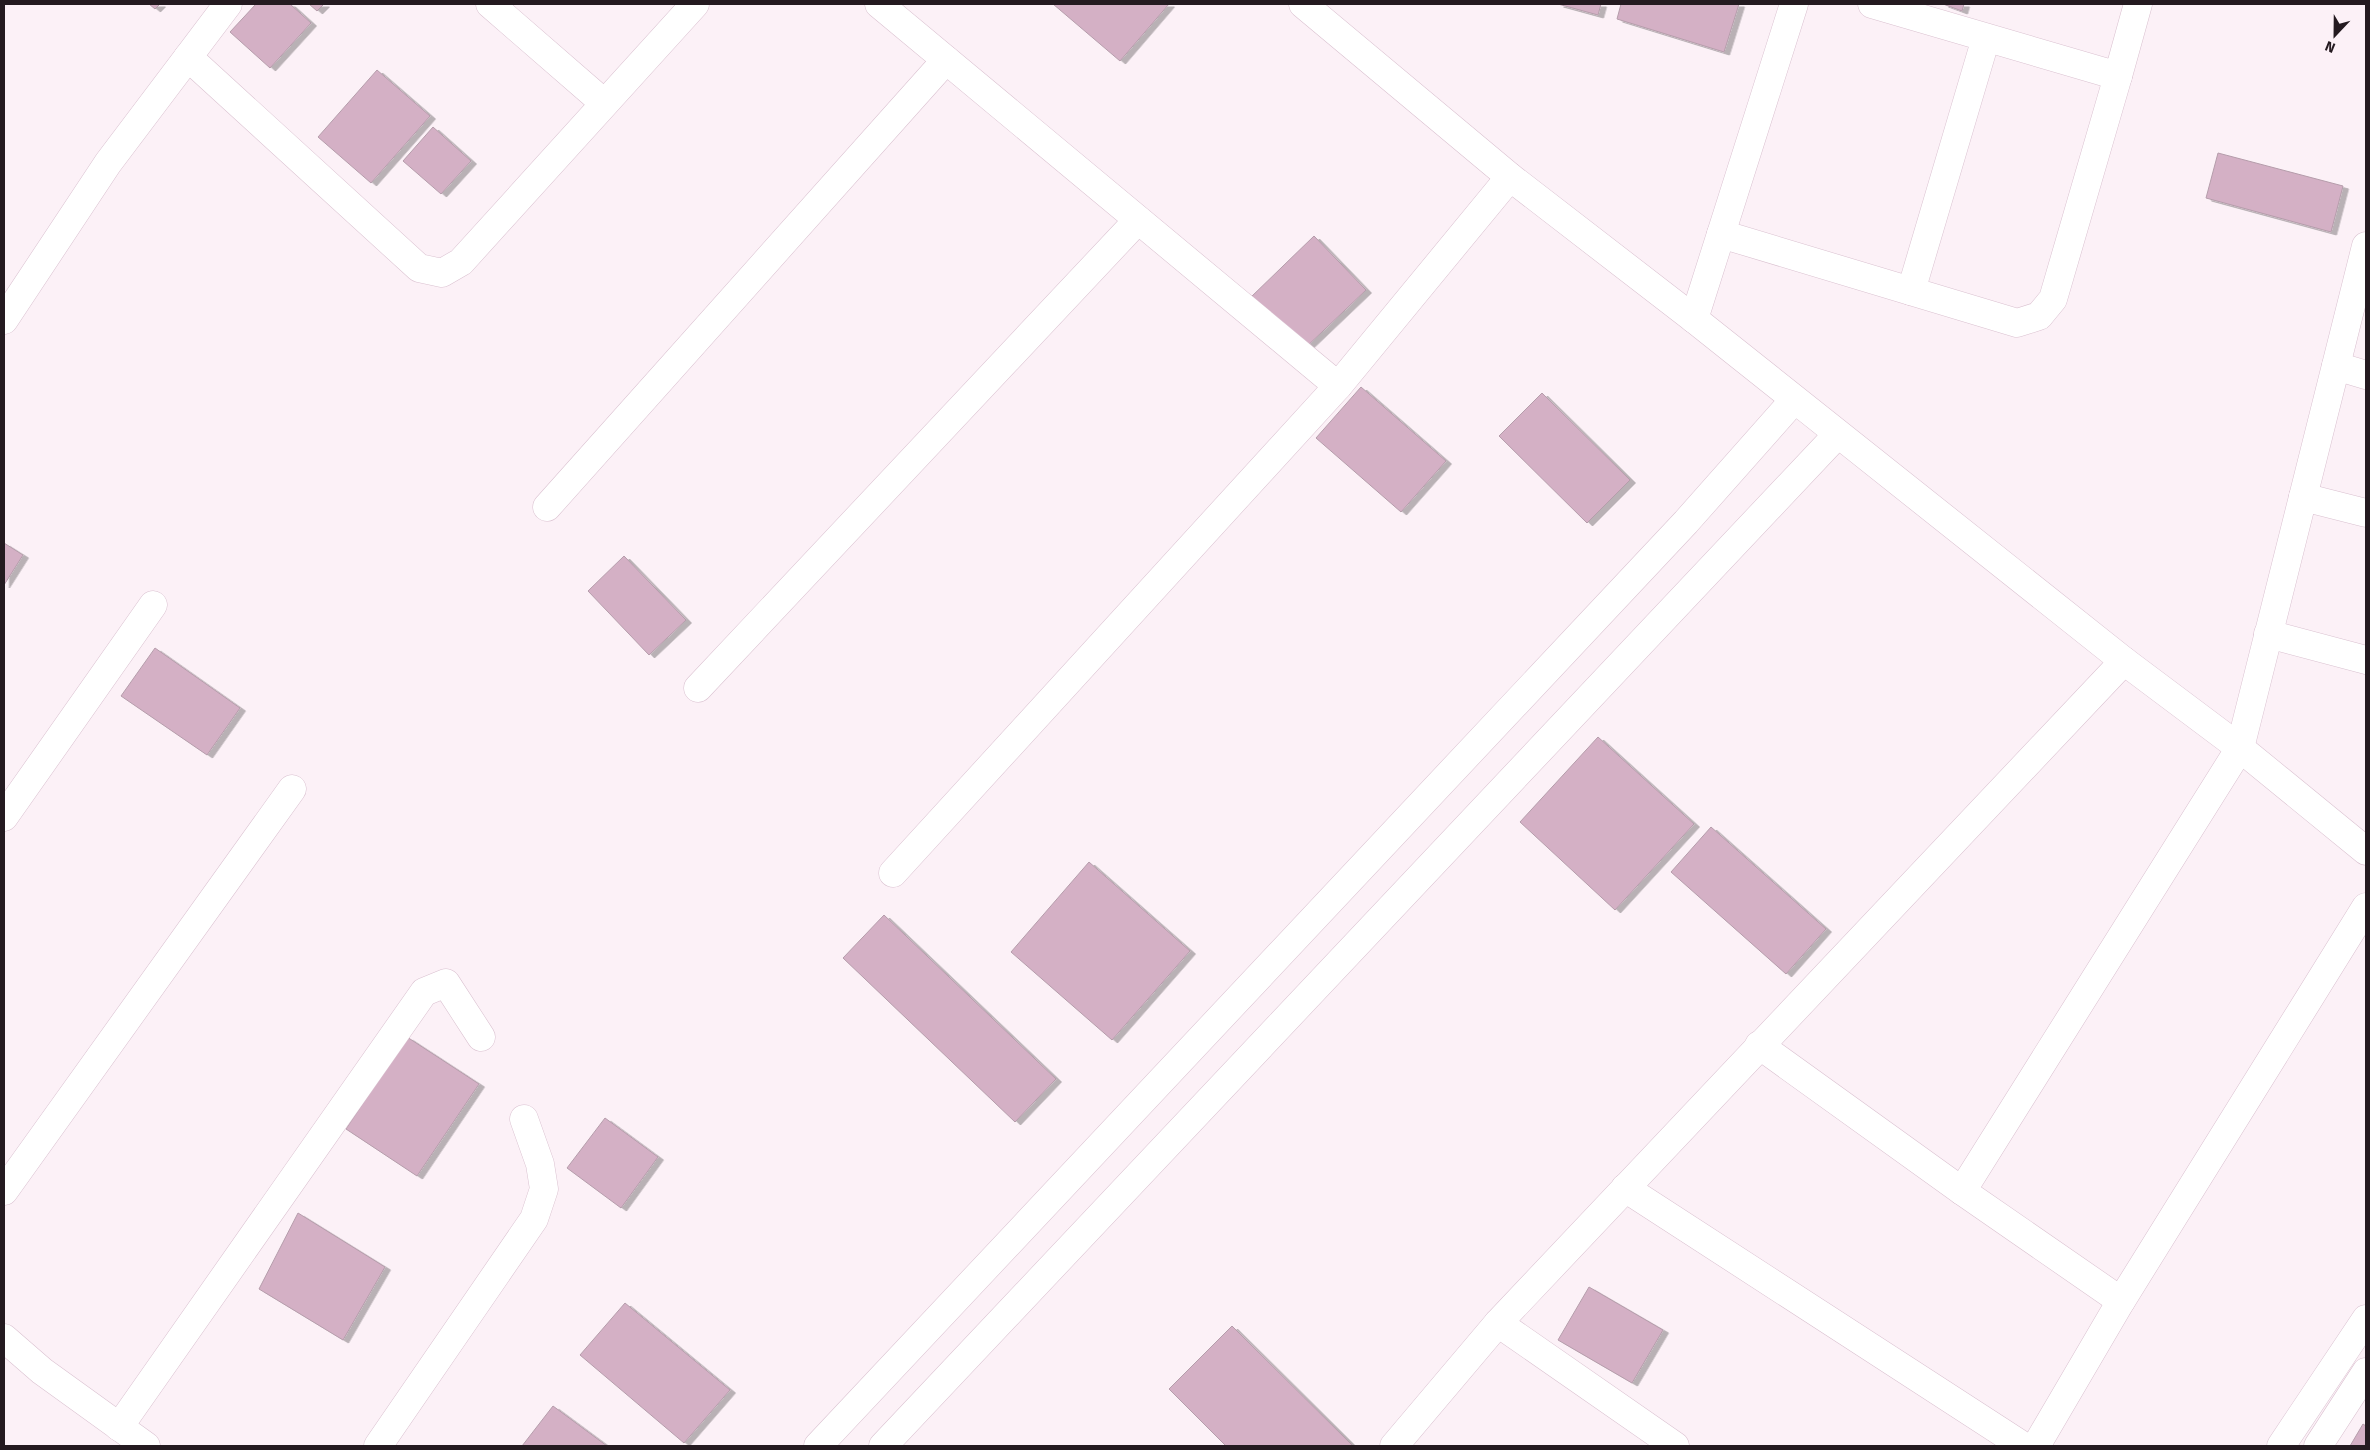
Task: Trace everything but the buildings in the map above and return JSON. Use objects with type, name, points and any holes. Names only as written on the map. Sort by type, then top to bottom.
[{"type":"street","points":[[4,320],[108,163],[228,4]]},
{"type":"street","points":[[490,4],[604,103]]},
{"type":"street","points":[[188,57],[420,268],[442,273],[461,262],[694,4]]},
{"type":"street","points":[[879,4],[1338,386]]},
{"type":"street","points":[[1303,4],[1510,177],[1694,319],[1837,435],[2124,661],[2240,748],[2366,851]]},
{"type":"street","points":[[1694,319],[1794,4]]},
{"type":"street","points":[[1872,4],[2118,76]]},
{"type":"street","points":[[1721,234],[2018,323],[2039,316],[2052,299],[2138,4]]},
{"type":"street","points":[[1911,291],[1986,38]]},
{"type":"street","points":[[547,508],[946,60]]},
{"type":"street","points":[[893,873],[1338,386],[1510,177]]},
{"type":"street","points":[[698,688],[1138,220]]},
{"type":"street","points":[[1962,1191],[2240,748],[2366,246]]},
{"type":"street","points":[[2336,366],[2366,374]]},
{"type":"street","points":[[823,1441],[1686,522],[1794,400]]},
{"type":"street","points":[[883,1446],[1837,435]]},
{"type":"street","points":[[2303,497],[2366,513]]},
{"type":"street","points":[[4,817],[153,605]]},
{"type":"street","points":[[2268,634],[2366,660]]},
{"type":"street","points":[[1394,1446],[1498,1323],[2124,661]]},
{"type":"street","points":[[4,1191],[292,789]]},
{"type":"street","points":[[2036,1446],[2122,1301],[2366,908]]},
{"type":"street","points":[[120,1427],[424,992],[446,983],[481,1038]]},
{"type":"street","points":[[1759,1045],[1962,1191],[2122,1301]]},
{"type":"street","points":[[378,1446],[534,1219],[544,1189],[540,1164],[524,1119]]},
{"type":"street","points":[[1625,1188],[2023,1446]]},
{"type":"street","points":[[2281,1446],[2366,1320]]},
{"type":"street","points":[[1498,1323],[1675,1446]]},
{"type":"street","points":[[4,1338],[42,1371],[146,1446]]},
{"type":"street","points":[[2318,1446],[2364,1379]]}]
